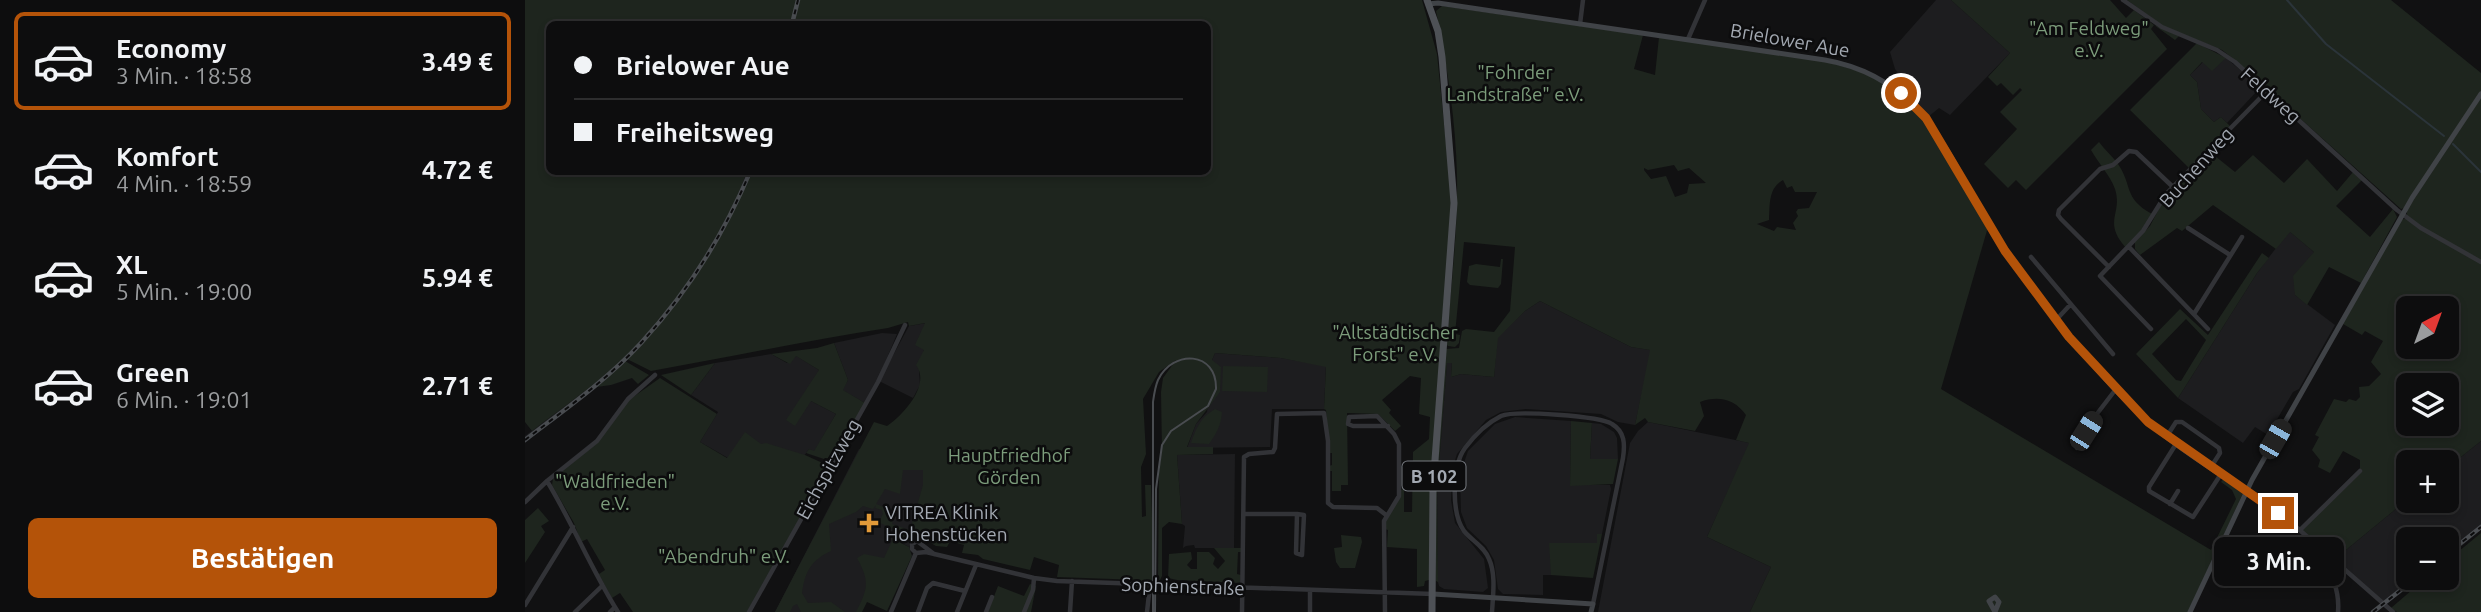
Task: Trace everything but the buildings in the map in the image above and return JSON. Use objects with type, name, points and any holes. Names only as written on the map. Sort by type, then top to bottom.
[{"type":"main road","name":"B 102","points":[[1427,2],[1442,57],[1454,203],[1433,487],[1432,612]]},
{"type":"street","points":[[1580,24],[1583,0]]},
{"type":"street","points":[[1688,39],[1705,0]]},
{"type":"street","name":"Feldweg","points":[[2123,0],[2162,27],[2223,53],[2403,215],[2481,262]]},
{"type":"street","name":"Brielower Aue","points":[[1427,2],[1851,65],[1879,77],[1900,91],[1926,118],[2005,251],[2056,320],[2116,388],[2148,422],[2247,491]]},
{"type":"street","name":"Buchenweg","points":[[2151,329],[2101,276],[2149,225],[2160,203],[2173,187],[2267,91]]},
{"type":"street","points":[[2190,612],[2247,491],[2359,290],[2403,215],[2481,94]]},
{"type":"street","points":[[2109,267],[2061,219],[2059,210],[2100,169],[2113,165],[2129,150],[2136,152],[2173,187]]},
{"type":"street","points":[[2188,228],[2230,255]]},
{"type":"street","points":[[2194,314],[2242,237]]},
{"type":"street","points":[[2129,247],[2208,329]]},
{"type":"street","points":[[2031,257],[2113,354]]},
{"type":"street","points":[[2056,320],[2070,305]]},
{"type":"street","name":"Eichspitzweg","points":[[748,612],[878,381],[905,325]]},
{"type":"street","points":[[525,502],[597,441],[628,399],[655,375]]},
{"type":"street","points":[[2077,448],[2093,419],[2116,388]]},
{"type":"street","points":[[1242,612],[1244,457],[1249,454],[1273,452],[1276,414],[1324,414],[1328,441],[1328,503],[1333,508],[1377,508],[1386,515]]},
{"type":"street","points":[[1492,612],[1490,561],[1483,549],[1464,530],[1456,513],[1457,465],[1465,449],[1491,422],[1505,415],[1523,414],[1599,419],[1615,426],[1623,438],[1623,458],[1591,612]]},
{"type":"street","points":[[1385,612],[1384,522],[1399,496],[1399,444],[1388,426],[1377,416],[1348,419],[1348,424],[1353,426],[1388,426]]},
{"type":"street","points":[[2167,436],[2176,422],[2182,422],[2220,448],[2220,453],[2211,467]]},
{"type":"street","points":[[2176,443],[2148,489],[2193,517]]},
{"type":"street","points":[[2300,530],[2360,471]]},
{"type":"street","points":[[2189,524],[2221,474]]},
{"type":"street","points":[[547,481],[616,609],[610,612]]},
{"type":"street","points":[[2170,504],[2178,491]]},
{"type":"street","points":[[2247,491],[2300,530],[2393,612]]},
{"type":"street","points":[[1244,514],[1297,514],[1304,515],[1302,555],[1296,553],[1297,514]]},
{"type":"street","points":[[525,605],[573,526]]},
{"type":"street","name":"Sophienstraße","points":[[936,555],[921,543],[915,542],[912,549],[916,553],[936,555],[1034,578],[1242,589],[1433,594]]},
{"type":"street","points":[[2322,550],[2320,554],[2334,577],[2338,590],[2338,612]]},
{"type":"street","points":[[891,612],[916,553]]},
{"type":"street","points":[[957,612],[976,565]]},
{"type":"street","points":[[1024,612],[1033,590],[1034,578]]},
{"type":"street","points":[[1070,612],[1072,581]]},
{"type":"street","points":[[918,612],[927,588],[933,583],[965,591]]},
{"type":"street","points":[[1147,612],[1150,585]]},
{"type":"street","points":[[575,612],[602,586]]},
{"type":"street","points":[[1310,591],[1310,612]]},
{"type":"street","points":[[1433,594],[1593,604]]},
{"type":"street","points":[[986,612],[992,597]]},
{"type":"shaded area","points":[[1936,0],[1951,0],[2010,53],[1950,115],[1939,108],[1928,117],[1898,86],[1902,84],[1902,79],[1895,69],[1890,52]]},
{"type":"shaded area","points":[[2226,58],[2257,84],[2259,89],[2227,123],[2221,117],[2214,122],[2201,109],[2197,82],[2190,75],[2203,62]]},
{"type":"shaded area","points":[[2289,231],[2314,252],[2295,295],[2335,325],[2299,389],[2293,392],[2268,435],[2255,427],[2243,443],[2178,398],[2257,273]]},
{"type":"shaded area","points":[[1540,301],[1631,347],[1651,350],[1635,425],[1618,422],[1601,414],[1526,409],[1501,412],[1486,420],[1457,454],[1452,470],[1451,500],[1455,523],[1484,559],[1488,588],[1483,592],[1444,589],[1438,582],[1437,490],[1447,363],[1452,363],[1451,377],[1461,374],[1494,377],[1497,338],[1525,311]]},
{"type":"shaded area","points":[[926,323],[919,370],[920,385],[913,398],[879,381],[909,326]]},
{"type":"shaded area","points":[[882,333],[897,334],[865,403],[842,390],[848,380],[834,343]]},
{"type":"shaded area","points":[[1215,353],[1281,358],[1326,366],[1324,409],[1272,409],[1270,447],[1187,448],[1196,424],[1207,412]]},
{"type":"shaded area","points":[[771,354],[787,363],[795,355],[819,370],[811,401],[836,414],[814,452],[809,449],[804,456],[766,444],[728,458],[700,442],[718,412],[691,395],[715,363]]},
{"type":"shaded area","points":[[625,356],[627,359],[605,380],[525,443],[525,436],[600,379]]},
{"type":"shaded area","points":[[1515,417],[1571,421],[1570,485],[1610,485],[1611,489],[1602,534],[1597,534],[1597,543],[1551,563],[1551,575],[1543,575],[1543,595],[1503,594],[1498,589],[1494,560],[1486,546],[1467,528],[1461,512],[1460,474],[1468,451],[1495,424]]},
{"type":"shaded area","points":[[1648,422],[1750,443],[1707,537],[1771,567],[1750,612],[1598,612],[1630,443]]},
{"type":"shaded area","points":[[1592,423],[1601,424],[1614,432],[1618,459],[1590,459]]},
{"type":"shaded area","points":[[2481,441],[2481,530],[2459,548],[2459,527],[2396,527],[2396,590],[2405,590],[2386,604],[2335,559],[2396,509],[2396,513],[2459,513],[2459,458]]},
{"type":"shaded area","name":"VITREA Klinik Hohenstücken","points":[[859,449],[938,470],[909,547],[894,539],[860,612],[775,612]]},
{"type":"shaded area","points":[[1235,454],[1234,548],[1195,548],[1194,545],[1183,548],[1185,526],[1182,524],[1177,455]]},
{"type":"green space","points":[[525,0],[798,0],[792,21],[546,21],[546,175],[746,175],[727,218],[702,262],[656,324],[614,367],[532,431],[525,422]]},
{"type":"green space","points":[[799,0],[1422,0],[1437,54],[1452,203],[1429,580],[1425,581],[1424,586],[1417,587],[1417,549],[1387,547],[1388,530],[1385,529],[1386,518],[1400,490],[1404,489],[1404,512],[1412,512],[1413,452],[1429,439],[1430,417],[1419,414],[1421,378],[1410,376],[1382,400],[1401,426],[1395,431],[1378,414],[1347,413],[1348,485],[1341,485],[1341,491],[1332,491],[1332,471],[1329,471],[1329,466],[1332,465],[1332,453],[1329,453],[1324,409],[1326,367],[1281,358],[1215,353],[1212,360],[1221,367],[1220,392],[1196,424],[1187,447],[1213,447],[1213,454],[1177,455],[1182,524],[1169,522],[1162,528],[1160,580],[1161,392],[1163,378],[1176,360],[1159,372],[1143,399],[1146,454],[1141,467],[1142,517],[1146,516],[1145,485],[1151,485],[1154,583],[1140,580],[1057,577],[1059,565],[1034,557],[1030,570],[962,553],[964,545],[950,541],[947,547],[936,546],[914,533],[910,541],[878,522],[883,514],[882,510],[875,508],[876,505],[873,509],[863,506],[829,524],[831,551],[814,563],[805,579],[802,593],[808,603],[831,602],[845,612],[801,612],[797,604],[790,612],[775,612],[874,422],[887,426],[907,407],[918,390],[920,373],[916,365],[924,350],[915,345],[925,323],[909,326],[908,322],[888,328],[651,371],[627,359],[682,294],[713,247],[750,175],[1211,175],[1211,21],[794,21]],"holes":[[[903,470],[923,470],[923,485],[910,530],[892,524],[895,511],[876,504],[885,489],[900,494]]]},
{"type":"green space","name":"\"Am Feldweg\" e.V.","points":[[1951,0],[2110,0],[2126,18],[2134,10],[2154,25],[2151,29],[2167,49],[2026,190],[2016,180],[2008,188],[1984,164],[2017,129],[2000,112],[2022,90],[2020,88],[2013,95],[2001,83],[1997,86],[1988,77],[2010,53]]},
{"type":"green space","points":[[2127,0],[2391,0],[2481,73],[2481,91],[2405,208],[2401,209],[2222,50],[2163,26]]},
{"type":"green space","name":"\"Fohrder Landstraße\" e.V.","points":[[1442,6],[1643,35],[1634,69],[1655,75],[1659,37],[1824,61],[1875,76],[1913,106],[1939,142],[1988,227],[1941,389],[2211,550],[2236,499],[2232,490],[2221,482],[2224,478],[2244,491],[2188,612],[1750,612],[1771,567],[1707,537],[1749,443],[1736,440],[1746,415],[1731,402],[1713,399],[1700,402],[1704,416],[1695,431],[1648,422],[1645,418],[1635,425],[1650,350],[1631,347],[1540,301],[1525,311],[1498,338],[1494,377],[1461,374],[1451,377],[1452,363],[1447,363],[1437,490],[1438,582],[1436,581],[1435,480],[1446,349],[1459,348],[1462,331],[1466,329],[1494,332],[1510,311],[1515,247],[1464,242],[1455,334],[1460,335],[1459,343],[1455,347],[1448,346],[1446,344],[1454,260],[1457,177],[1450,93],[1436,11]],"holes":[[[1674,165],[1678,171],[1689,168],[1706,183],[1689,184],[1687,193],[1675,197],[1666,176],[1651,179],[1644,170]],[[1783,180],[1787,188],[1792,186],[1795,192],[1817,192],[1809,208],[1798,209],[1796,212],[1798,216],[1793,223],[1796,230],[1777,227],[1774,231],[1757,224],[1769,220],[1772,192]]]},
{"type":"green space","points":[[2154,25],[2179,36],[2175,40]]},
{"type":"green space","points":[[2197,43],[2226,58],[2212,71],[2202,62],[2190,75],[2197,82],[2201,109],[2214,122],[2221,117],[2230,126],[2189,168],[2130,110]]},
{"type":"green space","points":[[2481,98],[2481,441],[2459,458],[2459,450],[2396,450],[2396,509],[2335,559],[2302,530],[2360,472],[2360,460],[2343,451],[2330,473],[2318,467],[2320,460],[2312,450],[2319,437],[2315,435],[2334,399],[2356,401],[2360,397],[2359,387],[2369,386],[2381,374],[2371,362],[2383,341],[2365,331],[2362,335],[2343,324],[2401,220],[2407,218],[2407,210]]},
{"type":"green space","points":[[2099,142],[2123,172],[2132,197],[2152,214],[2147,224],[2126,248],[2115,231],[2115,189],[2091,150]]},
{"type":"green space","points":[[2210,152],[2235,172],[2253,155],[2284,183],[2307,159],[2337,191],[2353,172],[2362,180],[2336,206],[2370,237],[2393,209],[2397,217],[2361,283],[2329,267],[2307,305],[2295,295],[2293,276],[2314,252],[2290,232],[2276,249],[2213,205],[2182,231],[2177,228],[2140,255],[2135,249],[2135,242],[2150,226],[2163,201]]},
{"type":"green space","points":[[2262,253],[2269,258],[2178,398],[2136,354],[2180,309],[2208,335]],"holes":[[[2186,319],[2206,340],[2181,381],[2176,380],[2152,354]]]},
{"type":"green space","points":[[1501,259],[1501,284],[1498,288],[1470,285],[1467,282],[1469,266],[1476,264],[1500,267]]},
{"type":"green space","points":[[834,343],[848,380],[843,390],[865,403],[834,457],[824,459],[806,453],[809,449],[814,451],[836,414],[811,401],[795,426],[786,420],[819,370],[796,356],[790,364],[771,354]]},
{"type":"green space","points":[[625,361],[649,375],[638,384],[632,378],[596,387]]},
{"type":"green space","points":[[715,363],[691,395],[661,375]]},
{"type":"green space","points":[[1223,366],[1268,367],[1267,392],[1222,391]]},
{"type":"green space","points":[[660,378],[717,414],[700,442],[727,458],[745,432],[761,444],[766,443],[805,455],[827,465],[828,468],[747,612],[633,612],[620,593],[612,598],[591,561],[599,574],[605,570],[587,539],[581,542],[574,523],[552,485],[553,479],[597,443],[629,400]]},
{"type":"green space","points":[[1215,409],[1222,412],[1218,429],[1209,444],[1191,443],[1200,423]]},
{"type":"green space","points":[[1571,421],[1592,423],[1590,459],[1618,459],[1613,484],[1570,486]]},
{"type":"green space","points":[[538,508],[549,521],[541,526],[545,532],[525,563],[525,520]]},
{"type":"green space","points":[[2481,533],[2481,612],[2397,612],[2391,608],[2412,590],[2459,590],[2459,551]]},
{"type":"green space","points":[[1597,534],[1602,534],[1593,578],[1551,575],[1549,543],[1597,543]]},
{"type":"green space","points":[[1341,535],[1361,537],[1355,568],[1340,568],[1336,562],[1334,548],[1342,547]]},
{"type":"green space","points":[[893,539],[909,547],[912,556],[887,611],[867,602],[862,612],[856,612],[866,585],[857,558],[864,554],[884,558]]},
{"type":"green space","points":[[1214,548],[1241,548],[1241,552],[1238,552],[1237,574],[1241,575],[1240,583],[1168,578],[1169,554],[1191,552],[1192,559],[1187,565],[1191,569],[1197,569],[1197,552],[1209,552],[1215,558],[1213,564],[1218,569],[1225,561]]},
{"type":"green space","points":[[1030,584],[1036,586],[1031,612],[988,612],[998,586],[1024,596]]},
{"type":"waterway","points":[[2287,0],[2326,44],[2444,136]]},
{"type":"waterway","points":[[2453,144],[2481,172]]},
{"type":"tram line","points":[[1153,612],[1155,388],[1165,370],[1174,363],[1193,359],[1202,361],[1209,367],[1216,389],[1208,406],[1171,431],[1162,445],[1156,489],[1155,612]]},
{"type":"railway","points":[[793,21],[798,0]]},
{"type":"railway","points":[[525,440],[614,370],[658,324],[703,262],[749,175]]},
{"type":"railway","points":[[2459,544],[2481,527]]},
{"type":"railway","points":[[2373,612],[2401,590]]},
{"type":"place","name":"VITREA Klinik Hohenstücken","points":[[869,523]]},
{"type":"route","points":[[1901,93],[1926,118],[2005,251],[2069,337],[2148,422],[2278,513]]},
{"type":"park label","name":"\"Altstädtischer Forst\" e.V.","points":[[1395,343]]},
{"type":"park label","name":"Hauptfriedhof Görden","points":[[1009,466]]},
{"type":"park label","name":"\"Waldfrieden\" e.V.","points":[[615,492]]},
{"type":"park label","name":"\"Abendruh\" e.V.","points":[[724,556]]}]
